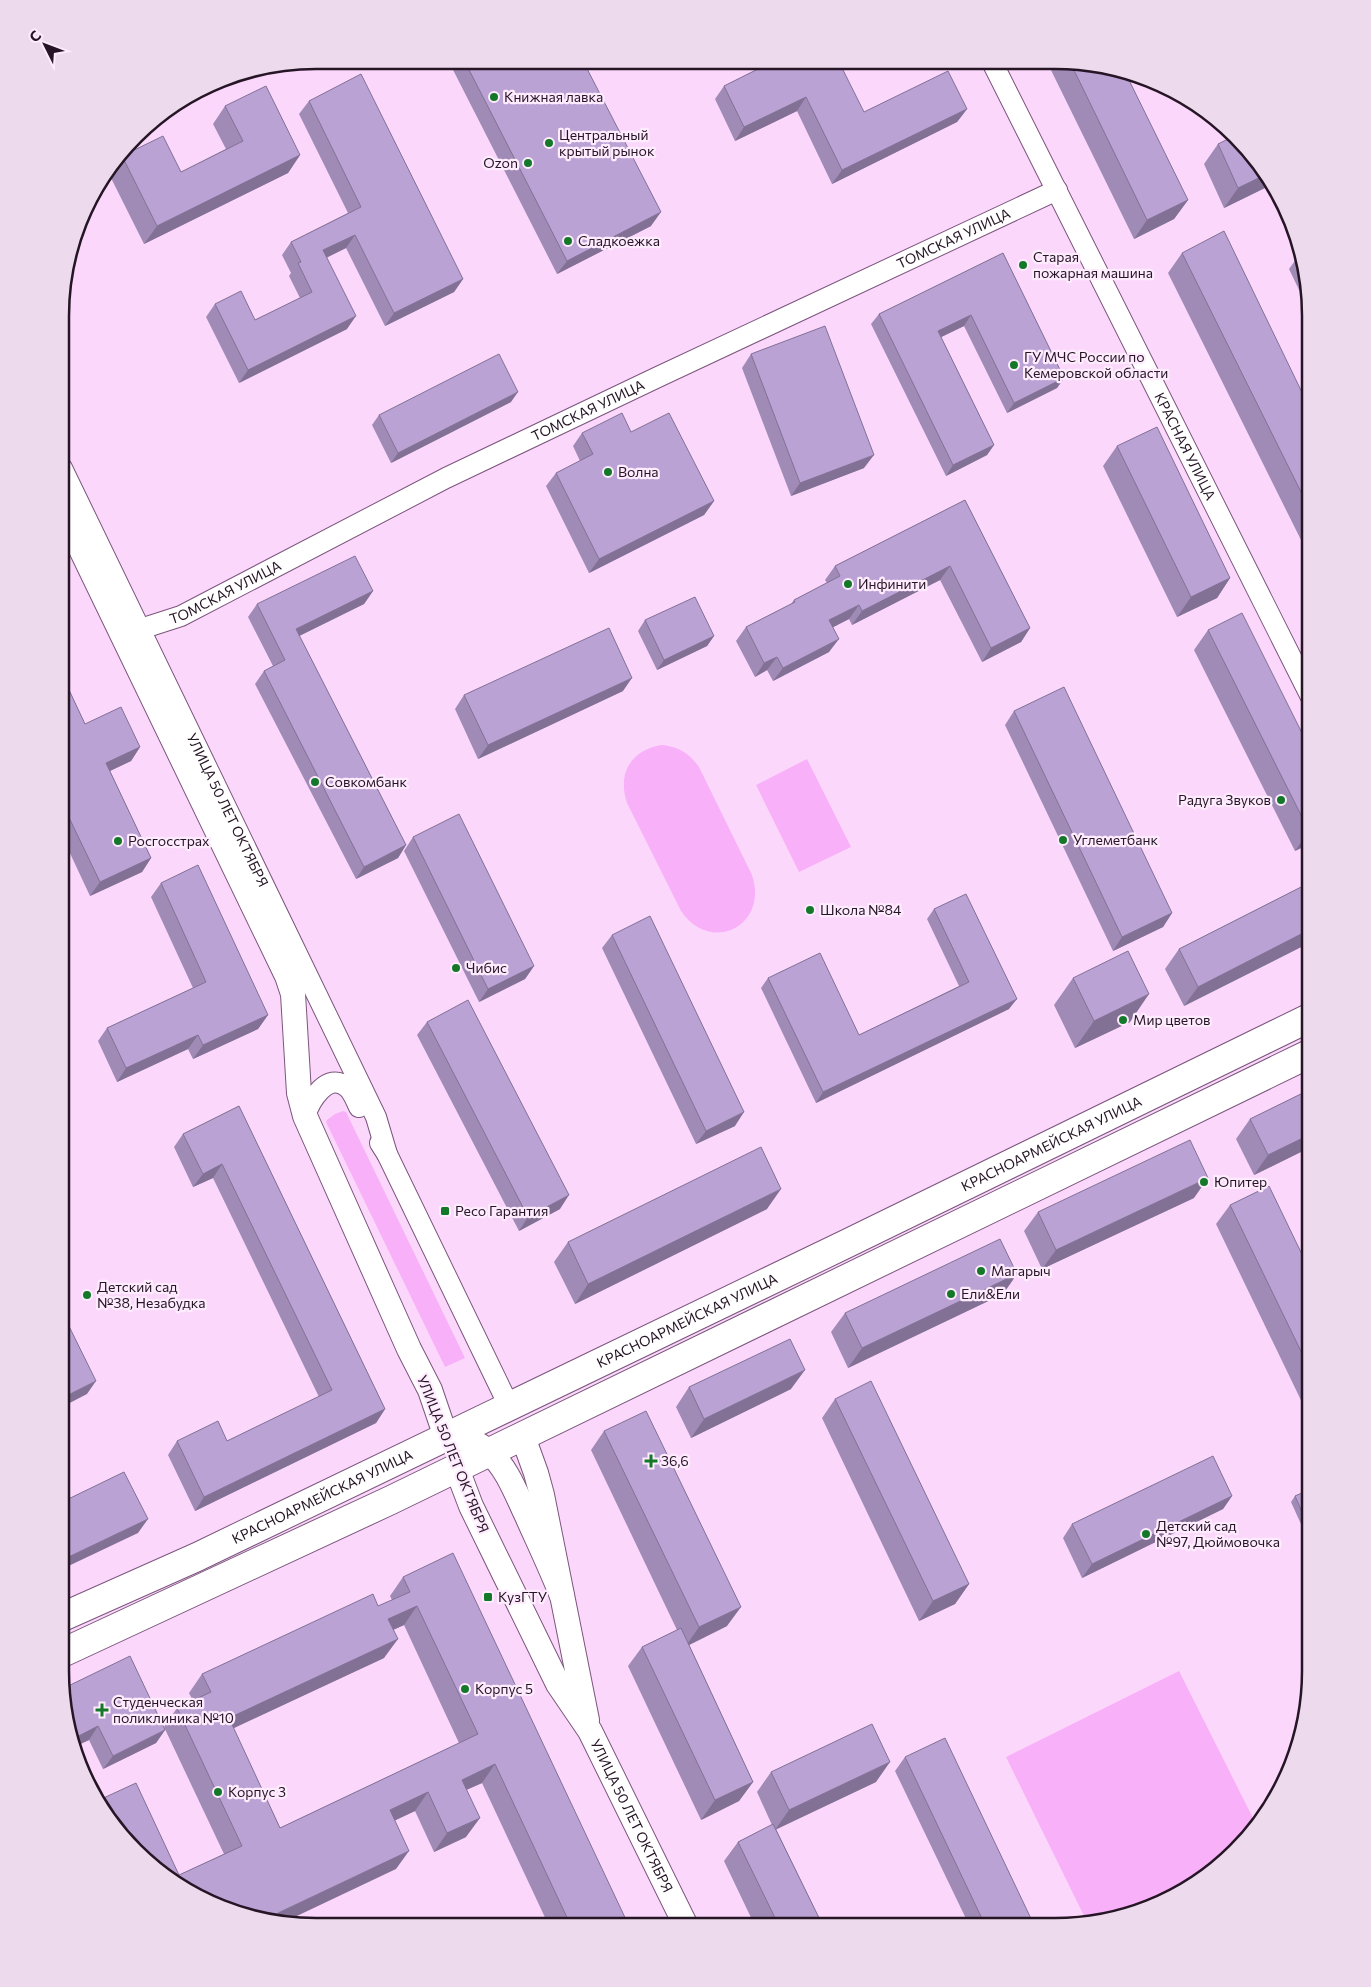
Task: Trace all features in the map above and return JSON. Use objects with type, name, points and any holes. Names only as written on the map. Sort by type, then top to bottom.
[{"type":"main road","name":"КРАСНОАРМЕЙСКАЯ УЛИЦА","points":[[69,1614],[197,1556],[446,1437],[1302,1021]]},
{"type":"main road","points":[[69,1650],[457,1469],[1302,1057]]},
{"type":"main road","name":"УЛИЦА 50 ЛЕТ ОКТЯБРЯ","points":[[509,1406],[523,1437]]},
{"type":"main road","name":"УЛИЦА 50 ЛЕТ ОКТЯБРЯ","points":[[446,1437],[457,1469]]},
{"type":"street","name":"КРАСНАЯ УЛИЦА","points":[[996,69],[1302,679]]},
{"type":"street","name":"ТОМСКАЯ УЛИЦА","points":[[132,633],[181,616],[446,478],[1057,190]]},
{"type":"street","name":"УЛИЦА 50 ЛЕТ ОКТЯБРЯ","points":[[69,484],[132,633],[287,976],[293,994],[299,1093],[305,1116],[409,1349],[430,1390],[446,1437]]},
{"type":"street","name":"УЛИЦА 50 ЛЕТ ОКТЯБРЯ","points":[[69,522],[132,633],[376,1117],[387,1154]]},
{"type":"street","name":"УЛИЦА 50 ЛЕТ ОКТЯБРЯ","points":[[305,1116],[309,1102],[315,1094],[327,1085],[341,1084],[347,1087],[353,1094],[367,1124],[387,1154],[509,1406]]},
{"type":"street","points":[[446,1437],[464,1438],[476,1443],[490,1453],[501,1467],[513,1485],[562,1596]]},
{"type":"street","name":"УЛИЦА 50 ЛЕТ ОКТЯБРЯ","points":[[523,1437],[542,1495],[590,1731]]},
{"type":"street","name":"УЛИЦА 50 ЛЕТ ОКТЯБРЯ","points":[[457,1469],[471,1506],[558,1684],[590,1731],[682,1918]]},
{"type":"shaded area","points":[[662,745],[674,747],[683,752],[699,767],[752,875],[755,893],[752,908],[745,920],[734,929],[721,932],[707,931],[693,924],[681,911],[627,803],[624,782],[629,765],[642,752]]},
{"type":"shaded area","points":[[807,759],[851,847],[799,872],[756,785]]},
{"type":"shaded area","points":[[343,1111],[346,1112],[465,1358],[445,1367],[326,1122],[335,1114]]},
{"type":"shaded area","points":[[1179,1671],[1253,1819],[1230,1846],[1193,1877],[1165,1893],[1135,1905],[1104,1914],[1084,1916],[1006,1757]]},
{"type":"building","name":"Центральный крытый рынок","points":[[469,69],[587,69],[661,212],[567,261]]},
{"type":"building","points":[[758,69],[842,69],[864,112],[948,71],[967,109],[842,170],[806,97],[744,127],[724,86]]},
{"type":"building","points":[[1074,69],[1104,73],[1129,80],[1188,200],[1147,220]]},
{"type":"building","points":[[361,74],[463,279],[394,313],[355,235],[323,250],[356,316],[248,370],[215,304],[241,291],[255,320],[312,292],[298,263],[301,262],[291,242],[361,207],[309,101]]},
{"type":"building","points":[[266,86],[300,155],[157,226],[124,160],[131,151],[163,136],[181,172],[243,141],[225,106]]},
{"type":"building","points":[[1228,139],[1260,177],[1238,188],[1218,144]]},
{"type":"building","points":[[1224,231],[1302,392],[1302,494],[1182,253]]},
{"type":"building","name":"ГУ МЧС России по Кемеровской области","points":[[1003,253],[1064,378],[1014,403],[971,315],[938,331],[994,445],[953,465],[879,314]]},
{"type":"building","points":[[825,326],[874,455],[800,483],[751,354]]},
{"type":"building","points":[[499,354],[518,392],[398,453],[379,415]]},
{"type":"building","points":[[622,413],[631,432],[669,413],[714,501],[599,559],[556,473],[593,454],[582,433]]},
{"type":"building","points":[[1157,427],[1230,578],[1191,597],[1117,446]]},
{"type":"building","points":[[965,500],[1030,628],[991,648],[950,566],[862,611],[859,605],[829,620],[839,639],[783,668],[777,657],[764,663],[746,627],[840,576],[835,566]]},
{"type":"building","points":[[355,556],[373,591],[296,629],[406,845],[364,867],[264,671],[285,660],[257,604]]},
{"type":"building","points":[[695,597],[714,636],[664,660],[645,620]]},
{"type":"building","points":[[1242,613],[1302,733],[1302,817],[1208,630]]},
{"type":"building","points":[[609,628],[632,678],[488,745],[464,695]]},
{"type":"building","points":[[1064,687],[1172,913],[1122,937],[1014,711]]},
{"type":"building","points":[[69,690],[85,724],[121,707],[140,747],[106,763],[151,858],[100,882],[69,818]]},
{"type":"building","points":[[459,814],[534,966],[488,989],[413,837]]},
{"type":"building","points":[[198,865],[268,1015],[203,1045],[198,1035],[126,1068],[107,1028],[206,982],[161,883]]},
{"type":"building","points":[[1302,887],[1302,934],[1198,987],[1179,949]]},
{"type":"building","points":[[966,894],[1017,999],[823,1092],[768,978],[820,953],[859,1035],[969,982],[934,909]]},
{"type":"building","points":[[650,916],[744,1112],[706,1131],[612,935]]},
{"type":"building","points":[[1128,951],[1149,994],[1094,1021],[1073,978]]},
{"type":"building","points":[[468,1000],[569,1195],[528,1217],[427,1022]]},
{"type":"building","points":[[1302,1093],[1302,1138],[1268,1155],[1250,1119]]},
{"type":"building","points":[[239,1106],[385,1409],[204,1497],[177,1441],[218,1421],[227,1441],[332,1390],[222,1164],[203,1174],[183,1134]]},
{"type":"building","points":[[1190,1140],[1208,1178],[1056,1250],[1038,1212]]},
{"type":"building","points":[[761,1147],[781,1189],[588,1284],[568,1242]]},
{"type":"building","points":[[1269,1186],[1302,1254],[1302,1353],[1230,1205]]},
{"type":"building","points":[[1000,1239],[1017,1274],[862,1348],[845,1313]]},
{"type":"building","points":[[69,1326],[96,1381],[69,1394]]},
{"type":"building","points":[[790,1339],[805,1370],[704,1419],[689,1387]]},
{"type":"building","points":[[871,1381],[969,1584],[933,1601],[835,1399]]},
{"type":"building","points":[[646,1411],[741,1607],[699,1627],[604,1431]]},
{"type":"building","points":[[1213,1456],[1232,1496],[1092,1564],[1072,1524]]},
{"type":"building","points":[[124,1472],[148,1519],[69,1557],[69,1499]]},
{"type":"building","points":[[1302,1493],[1302,1512],[1295,1496]]},
{"type":"building","points":[[453,1553],[625,1918],[567,1918],[495,1764],[462,1780],[480,1818],[447,1833],[428,1792],[390,1810],[409,1851],[278,1913],[280,1916],[236,1905],[206,1893],[178,1877],[141,1846],[110,1809],[104,1798],[136,1783],[179,1875],[242,1846],[177,1708],[211,1692],[202,1674],[373,1594],[378,1606],[410,1592],[403,1577]],"holes":[[[417,1606],[478,1734],[280,1828],[229,1718],[398,1639],[388,1619]]]},
{"type":"building","points":[[681,1628],[753,1782],[715,1800],[642,1647]]},
{"type":"building","name":"Студенческая поликлиника №10","points":[[130,1656],[165,1730],[113,1756],[98,1726],[78,1737],[73,1720],[69,1686]]},
{"type":"building","points":[[872,1724],[890,1762],[789,1810],[771,1772]]},
{"type":"building","points":[[945,1738],[1031,1918],[982,1918],[905,1757]]},
{"type":"building","points":[[773,1824],[819,1918],[775,1918],[738,1842]]},
{"type":"place","name":"Книжная лавка","points":[[494,97]]},
{"type":"place","name":"Центральный крытый рынок","points":[[549,143]]},
{"type":"place","name":"Ozon","points":[[528,163]]},
{"type":"place","name":"Сладкоежка","points":[[568,241]]},
{"type":"place","name":"Старая пожарная машина","points":[[1023,265]]},
{"type":"place","name":"ГУ МЧС России по Кемеровской области","points":[[1014,365]]},
{"type":"place","name":"Волна","points":[[608,472]]},
{"type":"place","name":"Инфинити","points":[[848,584]]},
{"type":"place","name":"Совкомбанк","points":[[315,782]]},
{"type":"place","name":"Радуга Звуков","points":[[1281,800]]},
{"type":"place","name":"Углеметбанк","points":[[1063,840]]},
{"type":"place","name":"Росгосстрах","points":[[118,841]]},
{"type":"place","name":"Школа №84","points":[[810,910]]},
{"type":"place","name":"Чибис","points":[[456,968]]},
{"type":"place","name":"Мир цветов","points":[[1123,1020]]},
{"type":"place","name":"Юпитер","points":[[1204,1182]]},
{"type":"place","name":"Ресо Гарантия","points":[[445,1211]]},
{"type":"place","name":"Магарыч","points":[[981,1271]]},
{"type":"place","name":"Ели&Ели","points":[[951,1294]]},
{"type":"place","name":"Детский сад №38, Незабудка","points":[[87,1295]]},
{"type":"place","name":"36,6","points":[[651,1461]]},
{"type":"place","name":"Детский сад №97, Дюймовочка","points":[[1146,1534]]},
{"type":"place","name":"КузГТУ","points":[[488,1597]]},
{"type":"place","name":"Корпус 5","points":[[465,1689]]},
{"type":"place","name":"Студенческая поликлиника №10","points":[[102,1710]]},
{"type":"place","name":"Корпус 3","points":[[218,1792]]}]
